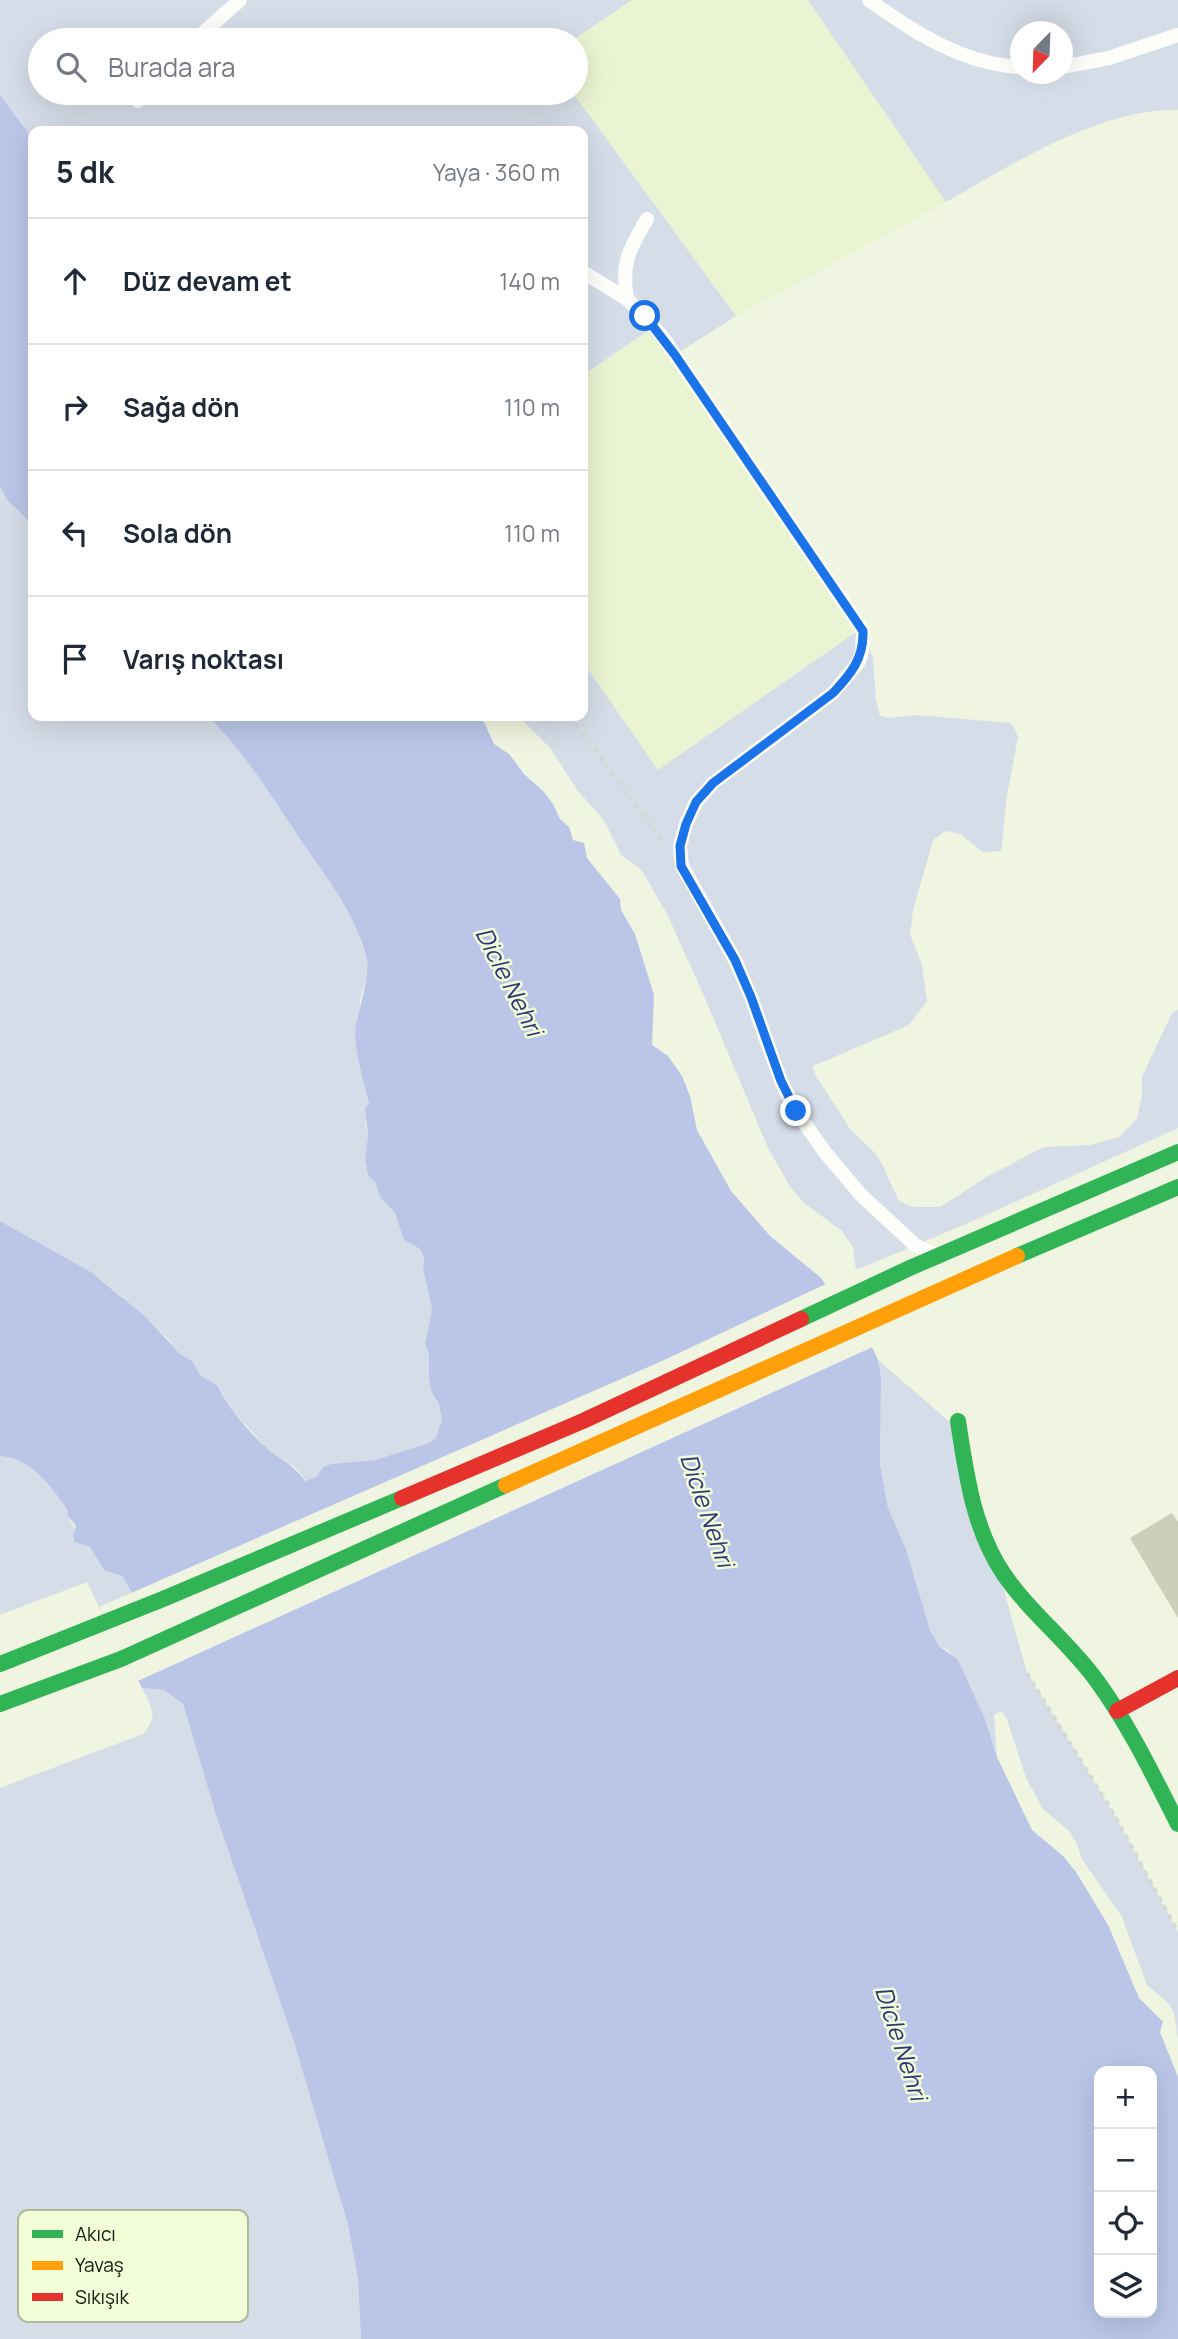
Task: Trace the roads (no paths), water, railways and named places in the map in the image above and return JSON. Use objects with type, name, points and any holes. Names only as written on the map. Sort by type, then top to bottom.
[{"type":"main road","points":[[0,1664],[583,1421],[937,1256],[1178,1152]]},
{"type":"main road","points":[[0,1704],[121,1659],[929,1294],[1178,1187]]},
{"type":"main road","points":[[958,1422],[966,1479],[976,1518],[999,1566],[1016,1590],[1086,1665],[1117,1711],[1178,1824]]},
{"type":"main road","points":[[1117,1711],[1178,1678]]},
{"type":"street","points":[[208,28],[240,0]]},
{"type":"street","points":[[869,0],[946,48],[987,62],[1010,65]]},
{"type":"street","points":[[1073,65],[1109,58],[1178,36]]},
{"type":"street","points":[[627,299],[624,277],[626,261],[647,219]]},
{"type":"street","points":[[588,275],[627,299],[662,336],[863,631],[862,652],[858,663],[840,685],[713,783],[696,802],[680,846],[681,866],[735,960],[781,1081],[796,1111],[824,1151],[861,1195],[915,1245],[937,1256]]},
{"type":"water","points":[[0,95],[28,134],[28,522],[8,501],[0,487]]},
{"type":"water","name":"Dicle Nehri","points":[[212,721],[482,721],[494,744],[509,754],[524,774],[544,792],[560,819],[569,827],[573,840],[584,843],[587,858],[620,899],[621,910],[635,934],[654,995],[652,1045],[668,1056],[682,1076],[690,1096],[697,1130],[731,1191],[770,1236],[820,1277],[872,1347],[878,1360],[881,1377],[880,1465],[888,1508],[906,1549],[930,1630],[939,1646],[957,1659],[985,1719],[997,1757],[1032,1830],[1063,1856],[1076,1872],[1108,1925],[1139,1998],[1163,2022],[1160,2032],[1178,2077],[1178,2339],[361,2339],[358,2279],[348,2225],[294,2042],[216,1815],[183,1704],[164,1690],[142,1688],[99,1607],[132,1593],[122,1576],[104,1570],[90,1547],[75,1542],[73,1537],[76,1526],[68,1516],[67,1509],[39,1474],[21,1462],[0,1456],[0,1221],[91,1272],[146,1317],[181,1355],[192,1361],[200,1375],[218,1386],[232,1410],[255,1436],[293,1467],[305,1481],[316,1477],[323,1467],[331,1464],[375,1460],[429,1443],[436,1437],[442,1420],[439,1404],[431,1391],[429,1355],[425,1344],[432,1309],[423,1269],[424,1258],[420,1249],[404,1240],[395,1213],[380,1197],[375,1182],[368,1176],[365,1160],[368,1137],[365,1109],[369,1103],[355,1033],[367,974],[363,945],[351,916],[335,889],[251,767]]}]
